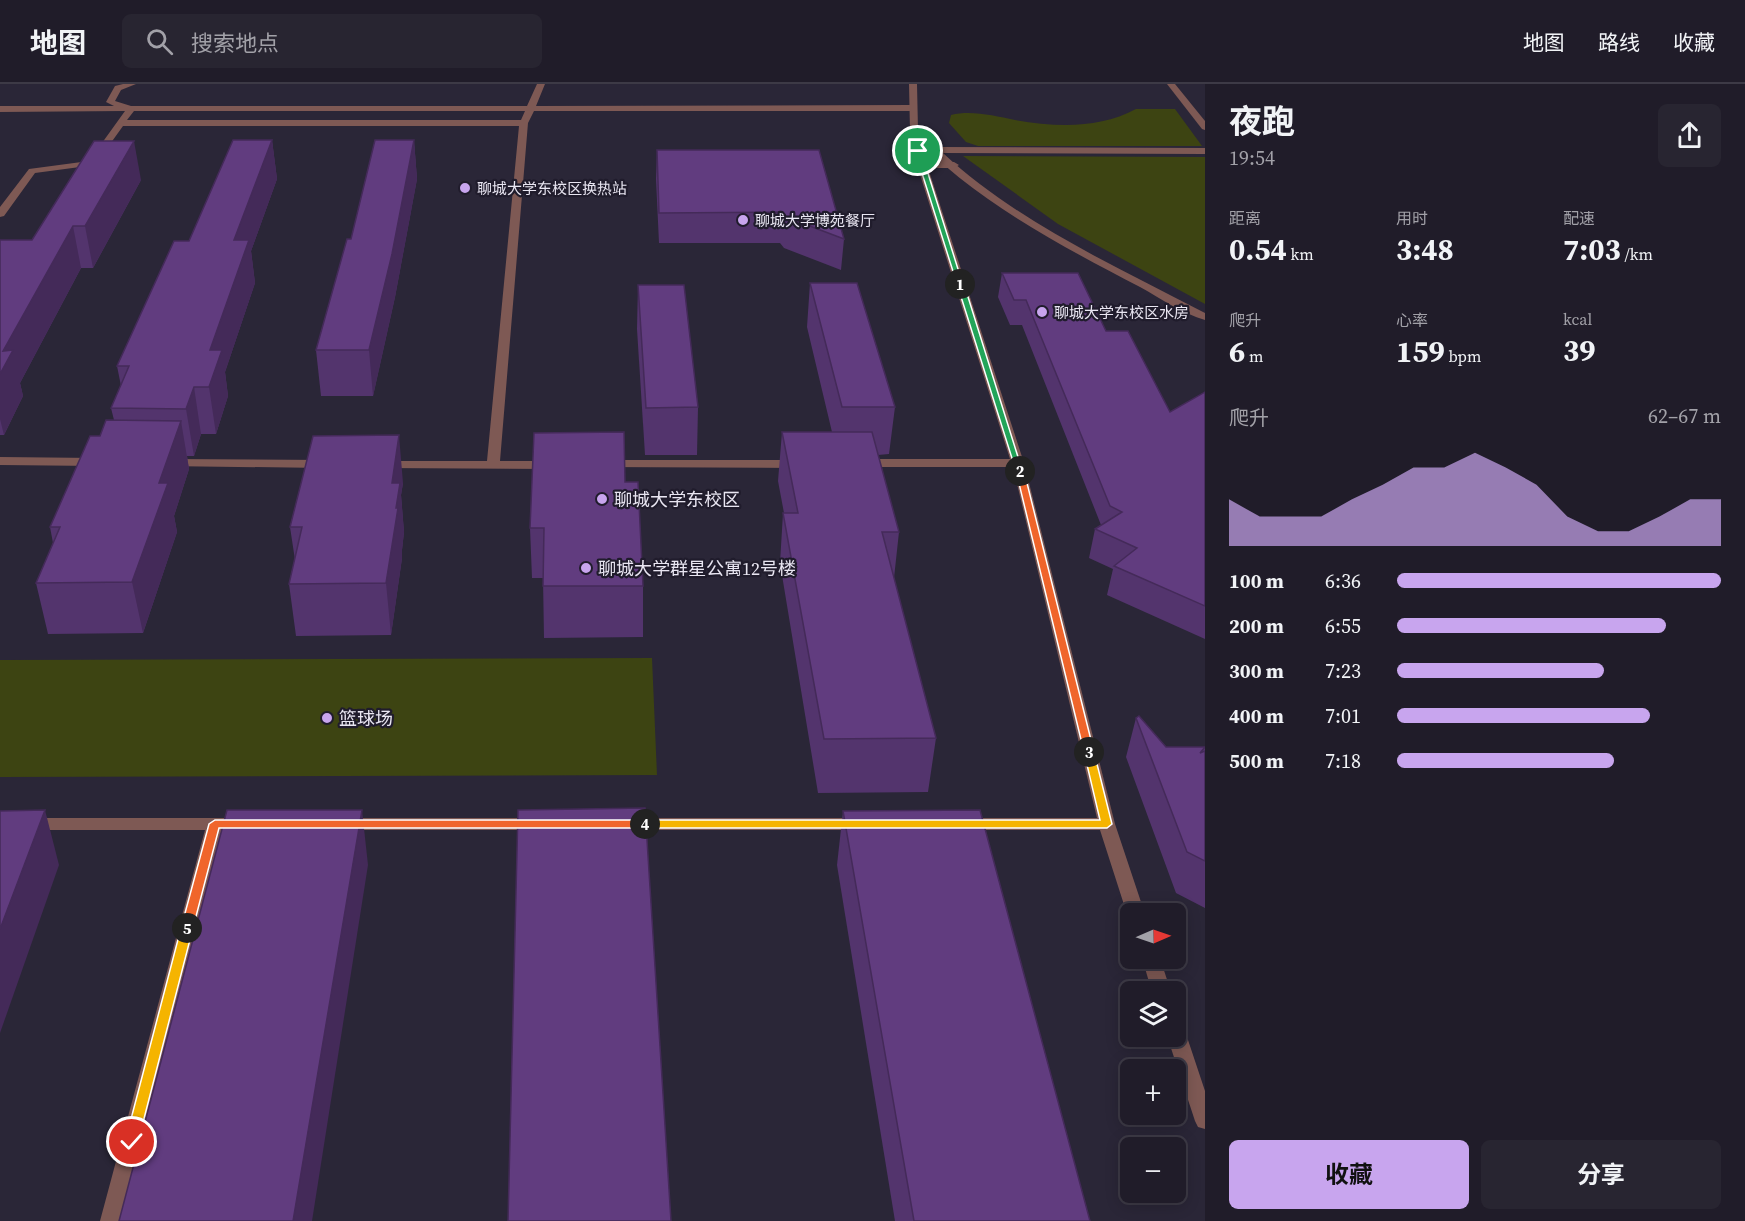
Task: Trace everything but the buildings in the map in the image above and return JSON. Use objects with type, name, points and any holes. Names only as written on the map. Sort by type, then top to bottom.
[{"type":"street","points":[[131,109],[110,102],[118,88],[132,84]]},
{"type":"street","points":[[493,465],[524,123],[541,84]]},
{"type":"street","points":[[914,84],[912,108],[914,131],[922,165],[1018,463],[1107,824],[1132,903]]},
{"type":"street","points":[[1171,84],[1205,127]]},
{"type":"street","points":[[0,109],[912,108]]},
{"type":"street","points":[[0,214],[32,171],[92,163],[131,109]]},
{"type":"street","points":[[120,123],[524,123]]},
{"type":"street","points":[[914,131],[933,150],[1025,220],[1205,317]]},
{"type":"street","points":[[933,150],[1205,151]]},
{"type":"street","points":[[922,165],[954,165]]},
{"type":"street","points":[[0,461],[106,462]]},
{"type":"street","points":[[153,462],[340,464]]},
{"type":"street","points":[[851,464],[1018,463]]},
{"type":"street","points":[[364,464],[564,465]]},
{"type":"street","points":[[588,465],[815,464]]},
{"type":"street","points":[[0,824],[262,824]]},
{"type":"street","points":[[111,1221],[215,824]]},
{"type":"street","points":[[334,824],[560,824]]},
{"type":"street","points":[[607,824],[881,824]]},
{"type":"street","points":[[952,824],[1107,824]]},
{"type":"street","points":[[1180,1047],[1205,1121]]},
{"type":"green space","points":[[1136,109],[1175,109],[1202,146],[978,146],[966,142],[949,123],[951,115],[967,113],[1046,124],[1077,125],[1122,116]]},
{"type":"green space","points":[[963,156],[1205,157],[1205,304],[1058,224]]},
{"type":"green space","name":"篮球场","points":[[652,658],[657,775],[0,777],[0,660]]},
{"type":"place","name":"聊城大学东校区换热站","points":[[465,188]]},
{"type":"place","name":"聊城大学博苑餐厅","points":[[743,220]]},
{"type":"place","name":"聊城大学东校区水房","points":[[1042,312]]},
{"type":"place","name":"聊城大学东校区","points":[[602,499]]},
{"type":"place","name":"聊城大学群星公寓12号楼","points":[[586,568]]},
{"type":"place","name":"篮球场","points":[[327,718]]},
{"type":"route","points":[[132,1142],[215,824],[1107,824],[1018,463],[918,151]]}]
